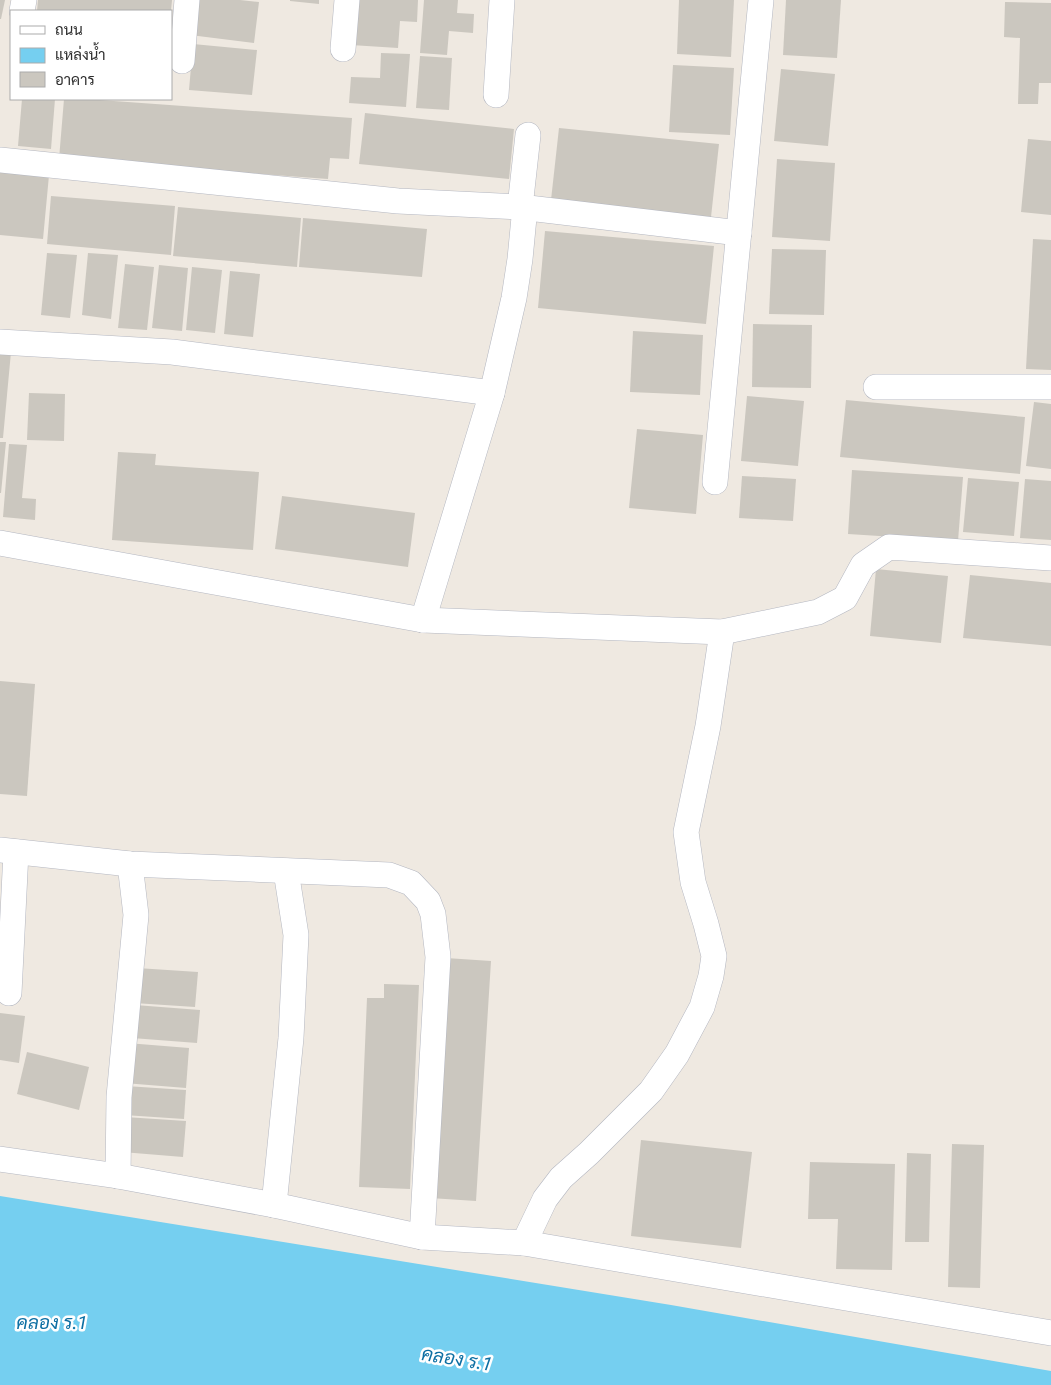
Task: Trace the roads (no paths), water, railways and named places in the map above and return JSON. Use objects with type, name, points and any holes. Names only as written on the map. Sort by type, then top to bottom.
[{"type":"street","points":[[182,61],[187,0]]},
{"type":"street","points":[[343,49],[347,0]]},
{"type":"street","points":[[496,95],[502,0]]},
{"type":"street","points":[[715,482],[761,0]]},
{"type":"street","points":[[423,620],[492,393],[514,298],[520,259],[528,135]]},
{"type":"street","points":[[0,160],[398,201],[522,207],[739,233]]},
{"type":"street","points":[[0,342],[172,352],[492,393]]},
{"type":"street","points":[[876,387],[1051,387]]},
{"type":"street","points":[[0,543],[423,620],[722,632],[818,612],[845,598],[863,564],[889,547],[1051,558]]},
{"type":"street","points":[[524,1243],[545,1199],[561,1178],[651,1091],[677,1054],[702,1007],[711,976],[714,956],[693,882],[686,832],[708,726],[722,632]]},
{"type":"street","points":[[9,993],[8,851],[130,864],[389,875],[411,883],[428,901],[433,914],[438,957],[422,1237]]},
{"type":"street","points":[[118,1176],[118,1097],[136,915],[130,864]]},
{"type":"street","points":[[274,1205],[291,1038],[296,935],[286,871]]},
{"type":"street","points":[[0,1159],[118,1176],[274,1205],[422,1237],[524,1243],[1051,1333]]},
{"type":"water","name":"คลอง ร.1","points":[[0,1196],[671,1305],[1051,1371],[1051,1385],[0,1385]]}]
